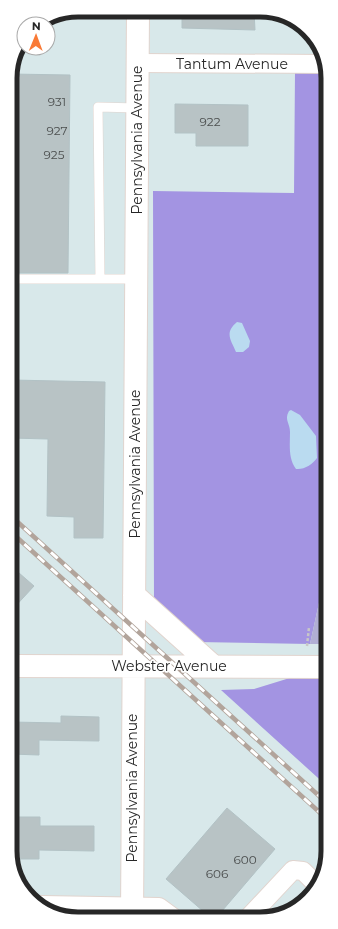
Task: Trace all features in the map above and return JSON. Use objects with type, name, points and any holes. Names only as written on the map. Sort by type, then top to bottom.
[{"type":"street","name":"Pennsylvania Avenue","points":[[132,912],[138,17]]},
{"type":"street","name":"Tantum Avenue","points":[[137,63],[319,64]]},
{"type":"street","points":[[134,595],[213,666]]},
{"type":"street","name":"Webster Avenue","points":[[17,666],[321,667]]},
{"type":"street","points":[[254,912],[293,870],[303,871],[313,881]]},
{"type":"street","points":[[51,906],[132,912],[160,907],[166,912]]},
{"type":"lane","points":[[100,279],[98,107],[137,108]]},
{"type":"lane","points":[[17,279],[136,279]]},
{"type":"path","points":[[307,650],[309,627]]},
{"type":"shaded area","points":[[295,72],[320,72],[321,594],[310,644],[197,642],[154,605],[153,191],[294,193]]},
{"type":"shaded area","points":[[321,594],[321,644],[310,644]]},
{"type":"shaded area","points":[[293,677],[321,677],[321,781],[221,690],[254,689]]},
{"type":"sand","points":[[237,322],[242,323],[250,341],[249,347],[243,352],[236,352],[230,337],[231,330]]},
{"type":"sand","points":[[291,410],[300,415],[316,436],[317,458],[302,469],[296,469],[293,465],[291,456],[290,429],[287,417],[289,411]]},
{"type":"building","points":[[182,17],[254,17],[255,30],[182,28]]},
{"type":"building","points":[[17,74],[70,75],[68,273],[17,273]]},
{"type":"building","points":[[175,104],[248,105],[248,146],[196,146],[196,133],[175,133]]},
{"type":"building","points":[[17,380],[105,382],[103,538],[74,538],[74,517],[47,516],[48,439],[17,438]]},
{"type":"building","points":[[17,571],[34,586],[17,604]]},
{"type":"building","points":[[61,716],[99,717],[99,741],[39,740],[39,755],[17,754],[17,722],[61,723]]},
{"type":"building","points":[[227,808],[275,849],[221,912],[204,912],[166,879]]},
{"type":"building","points":[[17,817],[40,817],[40,826],[94,826],[94,851],[39,850],[39,859],[18,859]]},
{"type":"railway","points":[[17,521],[321,798]]},
{"type":"railway","points":[[17,537],[321,814]]}]
